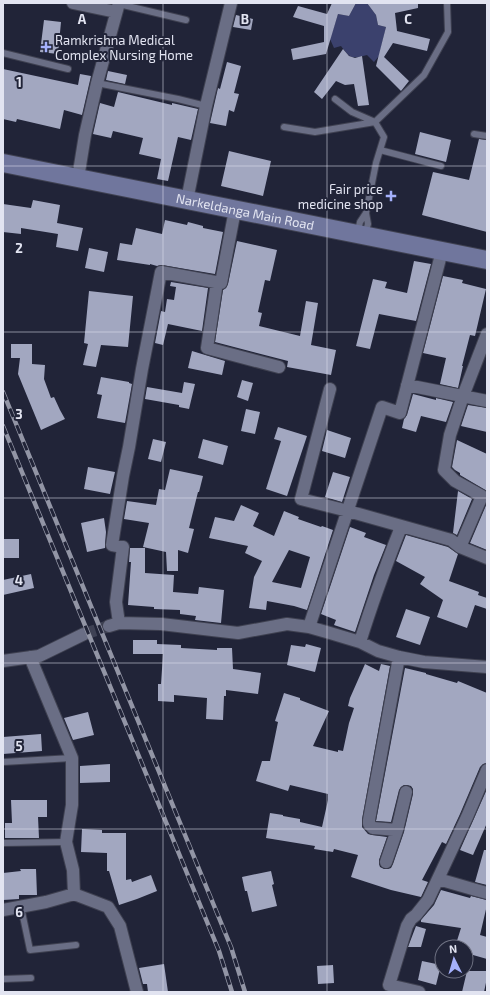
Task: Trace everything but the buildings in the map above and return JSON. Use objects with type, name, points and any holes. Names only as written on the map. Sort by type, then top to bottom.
[{"type":"main road","name":"Narkeldanga Main Road","points":[[3,163],[487,260]]},
{"type":"street","points":[[73,3],[118,6],[97,83],[85,135],[78,178]]},
{"type":"street","points":[[188,200],[206,106],[231,3]]},
{"type":"street","points":[[235,210],[221,284],[161,272],[142,369],[112,545],[123,546],[114,624],[161,624],[238,633],[287,624],[309,627],[360,642],[378,651],[399,657],[424,662],[487,667]]},
{"type":"street","points":[[309,627],[382,407],[400,413],[442,251]]},
{"type":"street","points":[[217,282],[207,348],[279,367]]},
{"type":"street","points":[[460,547],[482,496],[455,481],[444,470],[450,435],[463,396],[487,334]]},
{"type":"street","points":[[407,385],[487,401]]},
{"type":"street","points":[[330,389],[301,499],[451,540],[460,547],[487,558]]},
{"type":"street","points":[[360,642],[372,604],[401,527]]},
{"type":"street","points":[[3,661],[38,656],[84,634]]},
{"type":"street","points":[[30,657],[72,758],[72,805],[66,842],[73,870],[74,894]]},
{"type":"street","points":[[397,830],[373,828],[369,820],[399,657]]},
{"type":"street","points":[[418,992],[389,985],[407,926],[411,919],[428,900],[467,817],[487,770]]},
{"type":"street","points":[[386,862],[397,830],[406,792]]},
{"type":"street","points":[[438,879],[487,893]]},
{"type":"street","points":[[3,910],[46,902],[74,894],[108,907],[120,926],[137,992]]},
{"type":"lane","points":[[284,127],[315,132],[375,122],[424,75],[448,32],[447,3]]},
{"type":"lane","points":[[118,6],[186,20]]},
{"type":"lane","points":[[3,53],[68,69]]},
{"type":"lane","points":[[97,83],[206,106]]},
{"type":"lane","points":[[335,99],[352,112],[375,122],[384,137],[376,163],[366,213],[360,222],[361,234]]},
{"type":"lane","points":[[474,134],[487,136]]},
{"type":"lane","points":[[380,150],[440,166]]},
{"type":"lane","points":[[3,762],[72,758]]},
{"type":"lane","points":[[3,843],[66,842]]},
{"type":"lane","points":[[21,907],[30,950],[76,945]]},
{"type":"lane","points":[[3,979],[31,978]]},
{"type":"shaded area","points":[[356,3],[367,3],[376,15],[378,25],[386,27],[379,56],[374,62],[367,55],[358,57],[349,56],[341,46],[334,48],[330,39],[338,14],[349,16]]},
{"type":"tunnel","points":[[84,634],[109,626]]},
{"type":"railway","points":[[3,392],[231,947],[245,992]]},
{"type":"railway","points":[[3,426],[219,951],[232,992]]},
{"type":"place","name":"Ramkrishna Medical Complex Nursing Home","points":[[46,47]]},
{"type":"place","name":"Fair price medicine shop","points":[[391,196]]}]
